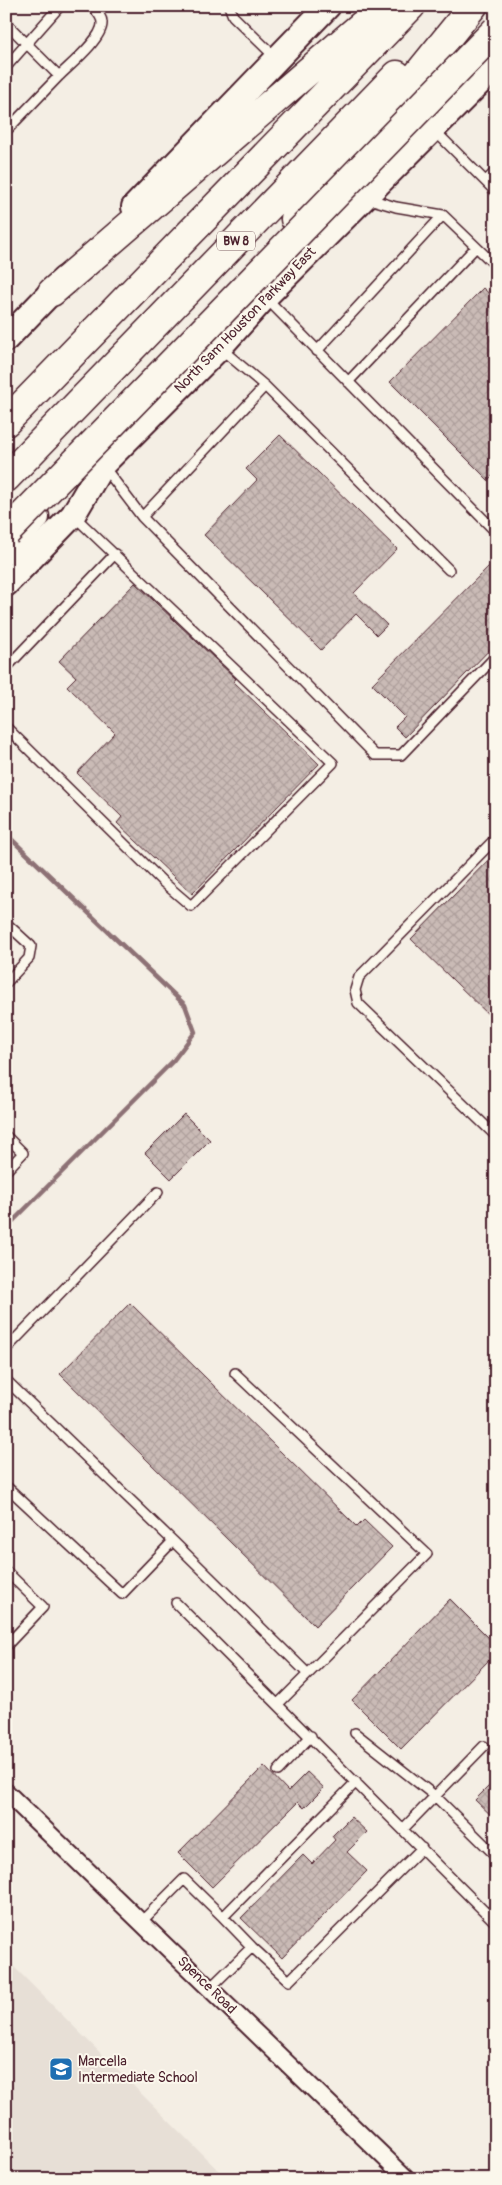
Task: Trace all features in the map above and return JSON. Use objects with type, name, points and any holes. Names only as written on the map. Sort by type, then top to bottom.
[{"type":"highway","points":[[52,292],[384,6]]},
{"type":"highway","name":"BW 8","points":[[6,422],[411,6]]},
{"type":"highway","name":"BW 8","points":[[6,478],[383,90],[468,6]]},
{"type":"highway","points":[[6,550],[371,132],[473,6]]},
{"type":"highway","points":[[6,533],[496,30]]},
{"type":"main road","points":[[6,339],[328,6]]},
{"type":"main road","name":"North Sam Houston Parkway East","points":[[6,584],[73,515],[103,464],[219,348],[265,297],[496,66]]},
{"type":"street","name":"Spence Road","points":[[6,1792],[407,2179]]},
{"type":"lane","points":[[6,67],[60,6]]},
{"type":"lane","points":[[6,131],[98,36],[102,23],[100,15],[92,6]]},
{"type":"lane","points":[[229,6],[233,16],[277,59]]},
{"type":"lane","points":[[6,23],[59,76]]},
{"type":"lane","points":[[434,130],[496,192]]},
{"type":"lane","points":[[486,182],[496,171]]},
{"type":"lane","points":[[366,198],[396,207],[443,216],[496,266]]},
{"type":"lane","points":[[317,351],[443,216]]},
{"type":"lane","points":[[348,382],[476,247]]},
{"type":"lane","points":[[265,297],[492,528]]},
{"type":"lane","points":[[219,348],[265,386],[449,570]]},
{"type":"lane","points":[[142,517],[265,386]]},
{"type":"lane","points":[[103,464],[142,517],[375,755],[401,755],[496,656]]},
{"type":"lane","points":[[6,727],[163,882],[191,906],[333,764],[73,515]]},
{"type":"lane","points":[[6,668],[115,554]]},
{"type":"lane","points":[[496,838],[360,977],[355,990],[358,1003],[496,1136]]},
{"type":"lane","points":[[6,923],[31,946],[29,958],[6,983]]},
{"type":"lane","points":[[6,1136],[23,1153],[6,1171]]},
{"type":"lane","points":[[6,1349],[158,1192]]},
{"type":"lane","points":[[235,1374],[427,1554],[278,1704]]},
{"type":"lane","points":[[6,1380],[308,1674]]},
{"type":"lane","points":[[6,1486],[122,1594],[173,1541]]},
{"type":"lane","points":[[6,1571],[44,1607],[6,1646]]},
{"type":"lane","points":[[176,1603],[496,1923]]},
{"type":"lane","points":[[355,1733],[435,1796],[496,1856]]},
{"type":"lane","points":[[278,1771],[310,1736]]},
{"type":"lane","points":[[403,1829],[484,1746]]},
{"type":"lane","points":[[223,1917],[356,1782]]},
{"type":"lane","points":[[141,1922],[184,1879],[289,1981],[422,1848]]},
{"type":"lane","points":[[488,1915],[496,1907]]},
{"type":"lane","points":[[210,1988],[252,1947]]},
{"type":"shaded area","name":"Marcella Intermediate School","points":[[6,1959],[227,2179],[6,2179]]},
{"type":"building","points":[[483,288],[496,300],[496,472],[488,480],[390,382]]},
{"type":"building","points":[[280,435],[397,549],[354,593],[387,625],[377,635],[356,614],[321,650],[204,535],[257,480],[246,469]]},
{"type":"building","points":[[496,559],[496,643],[405,737],[395,727],[405,717],[372,684]]},
{"type":"building","points":[[135,583],[236,679],[233,681],[319,764],[192,894],[117,823],[122,817],[77,773],[115,733],[67,686],[76,677],[59,661]]},
{"type":"building","points":[[496,852],[496,1022],[411,939]]},
{"type":"building","points":[[184,1114],[210,1140],[171,1179],[145,1153]]},
{"type":"building","points":[[130,1303],[357,1527],[364,1520],[392,1547],[315,1626],[60,1374]]},
{"type":"building","points":[[450,1599],[496,1645],[496,1653],[401,1749],[352,1700]]},
{"type":"building","points":[[264,1766],[288,1791],[307,1772],[324,1788],[304,1808],[298,1802],[212,1887],[178,1853]]},
{"type":"building","points":[[496,1779],[496,1820],[475,1800]]},
{"type":"building","points":[[351,1817],[367,1832],[347,1852],[367,1871],[282,1958],[241,1918],[303,1855],[312,1864],[335,1840],[332,1836]]},
{"type":"waterway","points":[[6,834],[185,1005],[195,1032],[173,1061],[6,1228]]},
{"type":"place","name":"Marcella Intermediate School","points":[[61,2069]]}]
